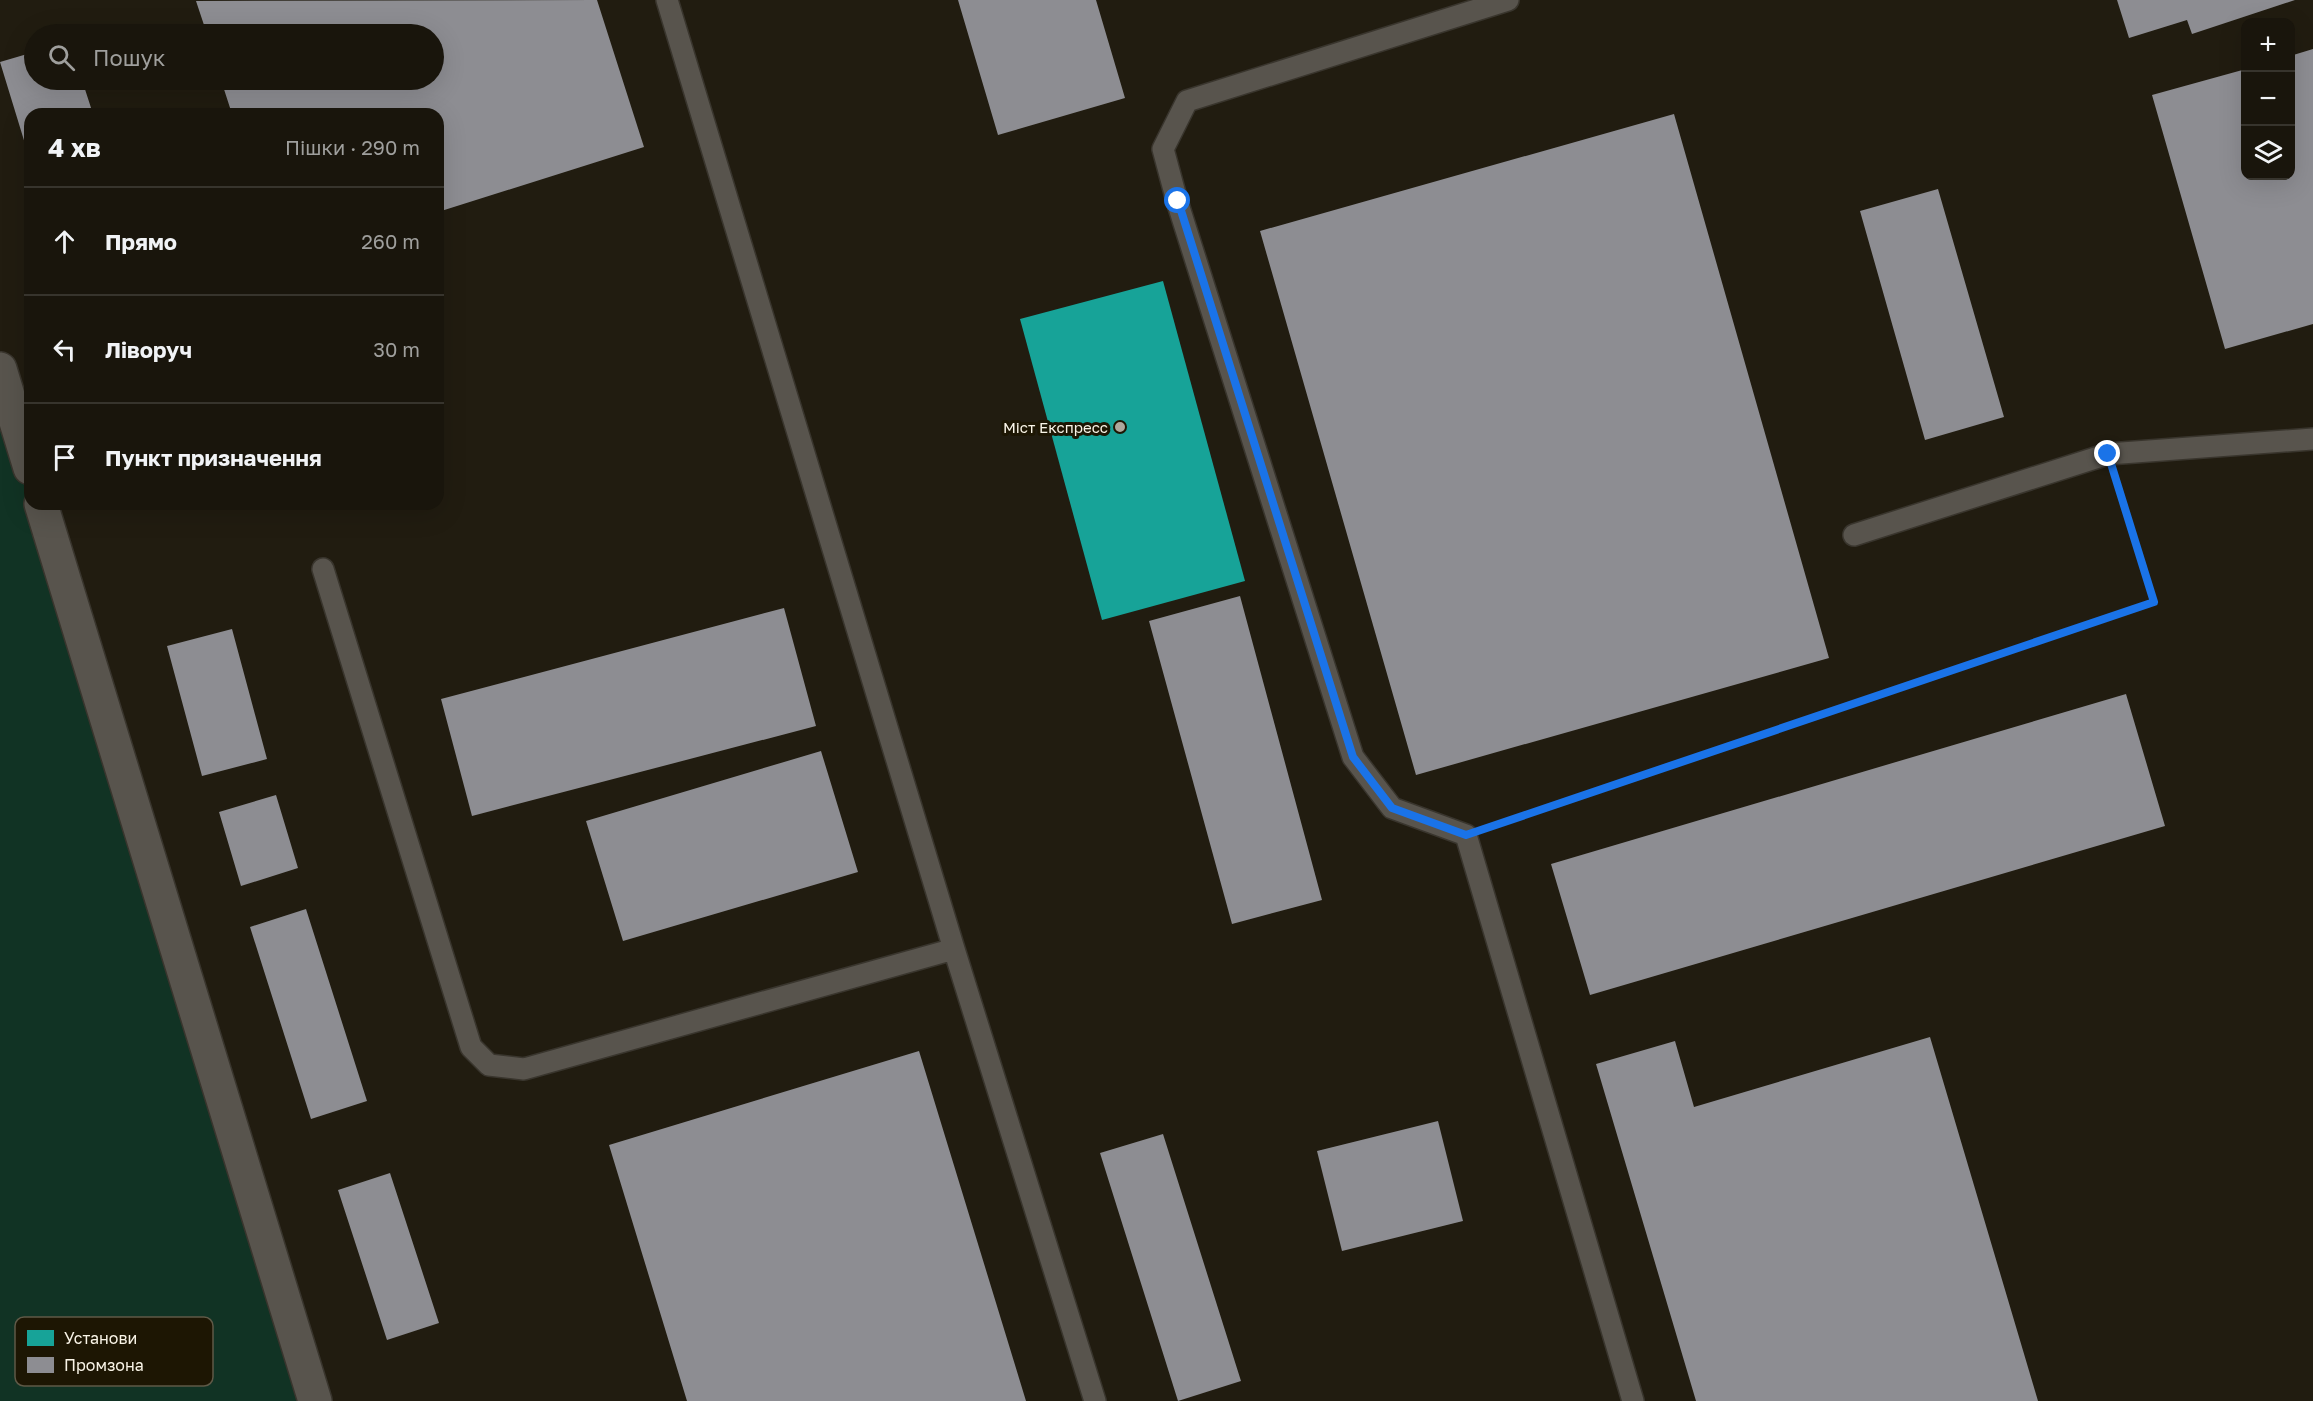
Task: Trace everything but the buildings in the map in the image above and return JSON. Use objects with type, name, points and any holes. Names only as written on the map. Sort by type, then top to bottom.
[{"type":"street","points":[[0,369],[24,448]]},
{"type":"street","points":[[43,510],[315,1401]]},
{"type":"lane","points":[[667,0],[954,950],[1095,1401]]},
{"type":"lane","points":[[1508,0],[1187,101],[1163,149],[1353,757],[1392,808],[1466,835],[1633,1401]]},
{"type":"lane","points":[[1854,535],[2108,454],[2313,439]]},
{"type":"lane","points":[[323,569],[471,1047],[489,1065],[524,1069],[954,950]]},
{"type":"path","points":[[1466,835],[2154,602],[2108,454]]},
{"type":"green space","points":[[0,369],[24,448],[24,510],[32,510],[315,1401],[0,1401]]},
{"type":"place","name":"Міст Експресс","points":[[1120,427]]},
{"type":"route","points":[[1178,201],[1353,757],[1392,808],[1466,835],[2154,602],[2108,454]]}]
